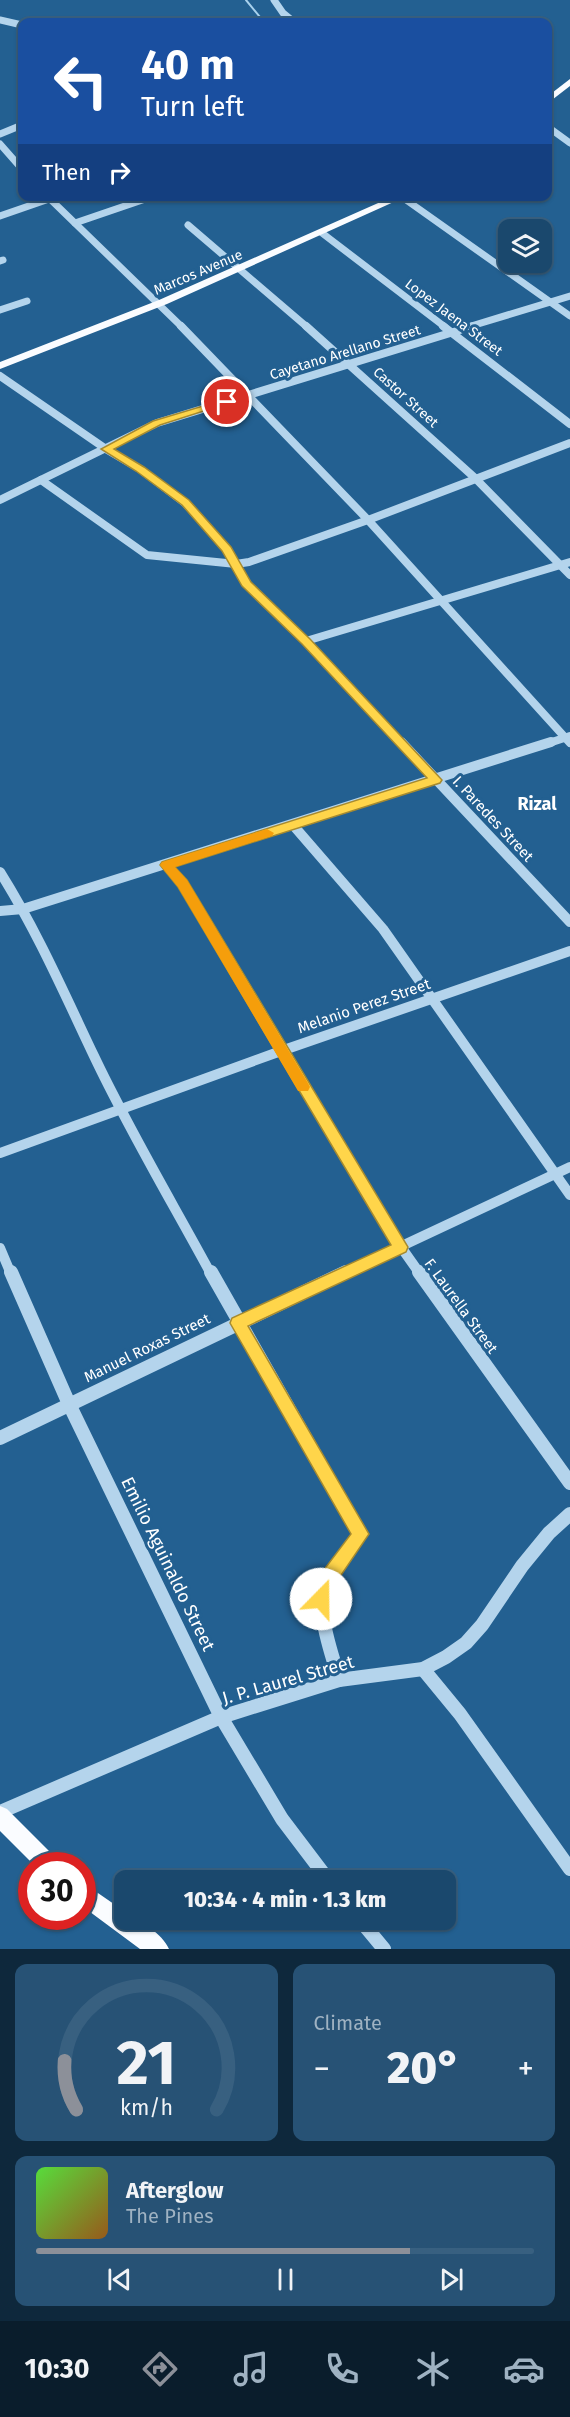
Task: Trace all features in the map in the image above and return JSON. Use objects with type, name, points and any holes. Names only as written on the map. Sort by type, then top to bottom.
[{"type":"main road","points":[[552,97],[568,84]]},
{"type":"main road","name":"Marcos Avenue","points":[[0,366],[159,304],[394,201]]},
{"type":"main road","points":[[0,1814],[37,1852]]},
{"type":"main road","points":[[96,1902],[158,1949]]},
{"type":"street","points":[[274,0],[282,13],[289,18]]},
{"type":"street","points":[[0,20],[18,25]]},
{"type":"street","points":[[0,134],[18,127]]},
{"type":"street","points":[[552,130],[570,143]]},
{"type":"street","points":[[0,144],[18,164]]},
{"type":"street","points":[[0,216],[40,201]]},
{"type":"street","points":[[0,910],[23,909],[569,739],[368,520],[249,396],[159,304],[51,201]]},
{"type":"street","points":[[75,223],[139,201]]},
{"type":"street","points":[[409,201],[570,316]]},
{"type":"street","name":"Castor Street","points":[[188,225],[350,364],[475,478],[570,575]]},
{"type":"street","name":"Lopez Jaena Street","points":[[322,233],[570,424]]},
{"type":"street","name":"Cayetano Arellano Street","points":[[0,500],[157,423],[570,296]]},
{"type":"street","points":[[0,310],[27,301]]},
{"type":"street","name":"I. Paredes Street","points":[[0,376],[106,449],[140,469],[185,503],[227,549],[246,584],[306,641],[570,922]]},
{"type":"street","points":[[41,480],[147,555],[236,564],[249,562],[368,520],[570,443]]},
{"type":"street","points":[[306,641],[570,562]]},
{"type":"street","points":[[293,825],[383,929],[570,1195]]},
{"type":"street","name":"F. Laurella Street","points":[[167,865],[182,884],[401,1247],[570,1483]]},
{"type":"street","points":[[0,873],[23,909],[67,996],[94,1057],[238,1323],[360,1534],[329,1577],[321,1599],[323,1617],[339,1680]]},
{"type":"street","name":"Melanio Perez Street","points":[[0,1153],[122,1107],[570,951]]},
{"type":"street","name":"Manuel Roxas Street","points":[[0,1438],[570,1167]]},
{"type":"street","name":"Emilio Aguinaldo Street","points":[[0,1248],[69,1404],[221,1717],[282,1819],[321,1870]]},
{"type":"street","name":"J. P. Laurel Street","points":[[0,1814],[221,1717],[339,1680],[423,1669],[446,1657],[466,1643],[482,1625],[522,1566],[549,1533],[570,1514]]},
{"type":"street","points":[[423,1669],[460,1714],[570,1869]]},
{"type":"street","points":[[368,1930],[384,1949]]},
{"type":"waterway","points":[[246,0],[261,18]]},
{"type":"slow traffic","points":[[267,833],[167,865],[182,884],[303,1087]]},
{"type":"district","name":"Rizal","points":[[537,804]]},
{"type":"route","points":[[227,402],[157,423],[106,449],[140,469],[185,503],[227,549],[246,584],[306,641],[435,780],[167,865],[182,884],[401,1247],[238,1323],[360,1534],[329,1577],[321,1599]]}]
